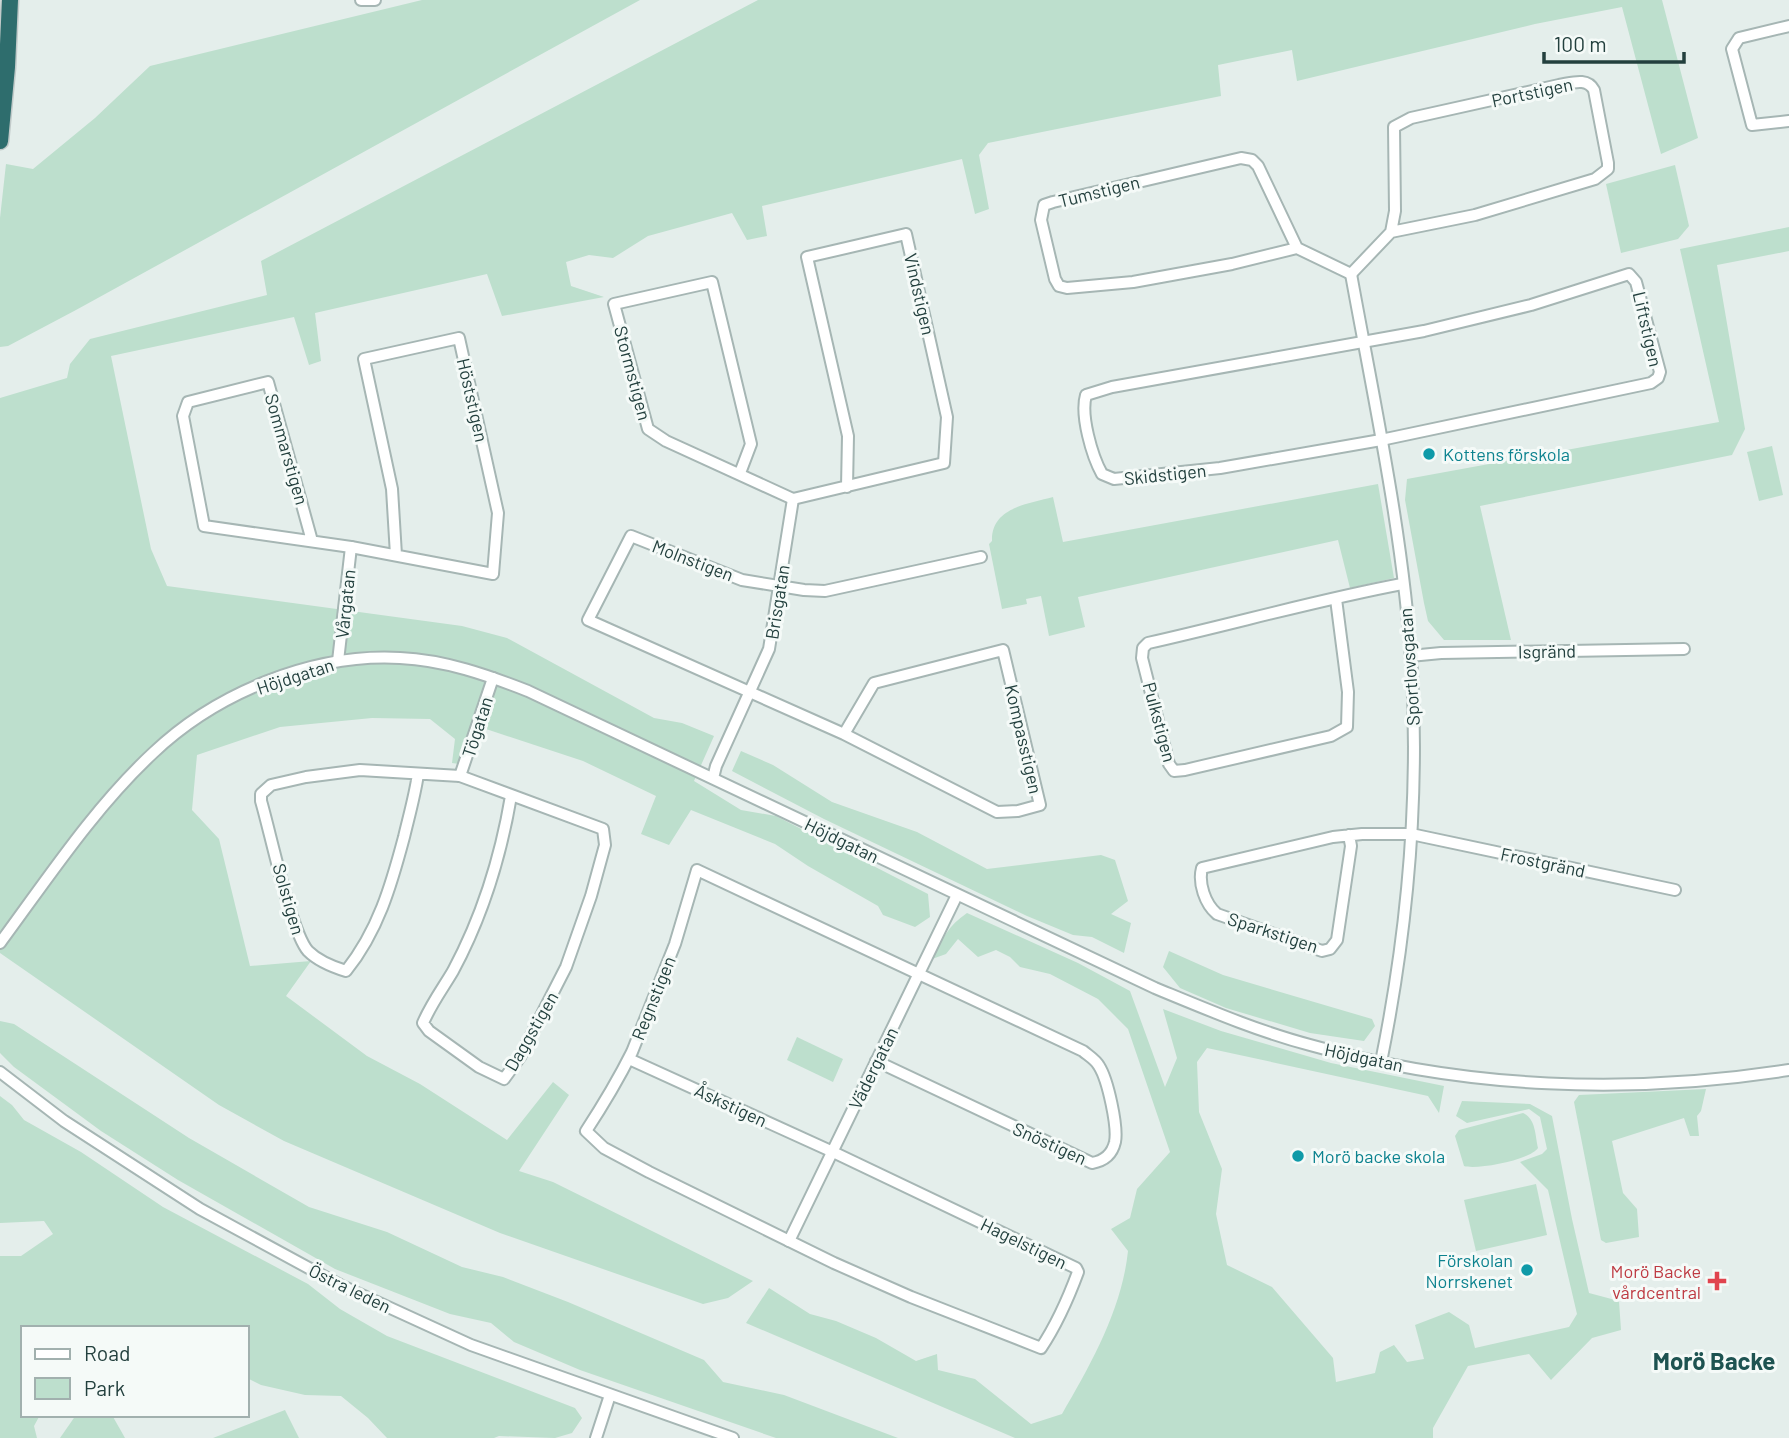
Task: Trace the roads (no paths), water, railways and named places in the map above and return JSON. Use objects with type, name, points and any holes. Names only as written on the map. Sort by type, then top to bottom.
[{"type":"highway","points":[[0,141],[10,0]]},
{"type":"street","points":[[362,0],[375,0]]},
{"type":"street","points":[[1789,26],[1739,38],[1732,48],[1752,125],[1789,121]]},
{"type":"street","name":"Portstigen","points":[[1585,82],[1591,85],[1608,163],[1604,174],[1475,215],[1391,232],[1395,211],[1394,127],[1411,118],[1559,85],[1585,82]]},
{"type":"street","name":"Tumstigen","points":[[1241,158],[1252,160],[1258,166],[1297,248],[1133,282],[1067,288],[1059,286],[1055,279],[1041,220],[1042,212],[1044,205],[1053,202],[1241,158]]},
{"type":"street","points":[[1297,248],[1351,274],[1391,232]]},
{"type":"street","name":"Vindstigen","points":[[793,499],[847,488],[944,463],[947,417],[906,234],[807,257],[848,436],[847,488]]},
{"type":"street","name":"Sportlovsgatan","points":[[1351,274],[1392,498],[1410,656],[1414,766],[1411,834],[1402,947],[1381,1062]]},
{"type":"street","name":"Liftstigen","points":[[1363,342],[1424,331],[1531,305],[1629,274],[1636,282],[1660,372],[1658,378],[1651,383],[1381,440]]},
{"type":"street","name":"Stormstigen","points":[[740,473],[751,444],[712,282],[614,304],[648,429],[666,441],[793,499]]},
{"type":"street","name":"Höststigen","points":[[351,547],[493,574],[498,513],[459,338],[364,359],[392,489],[396,555]]},
{"type":"street","name":"Skidstigen","points":[[1363,342],[1098,391],[1086,395],[1085,412],[1100,471],[1114,479],[1220,468],[1381,440]]},
{"type":"street","name":"Sommarstigen","points":[[312,541],[268,382],[188,402],[183,416],[204,526],[351,547]]},
{"type":"street","name":"Brisgatan","points":[[713,778],[769,649],[793,499]]},
{"type":"street","name":"Molnstigen","points":[[749,693],[588,620],[631,536],[742,580],[803,590],[825,591],[981,557]]},
{"type":"street","name":"Vårgatan","points":[[338,661],[351,547]]},
{"type":"street","name":"Pulkstigen","points":[[1336,599],[1348,692],[1347,727],[1331,736],[1185,771],[1174,771],[1169,764],[1142,658],[1143,648],[1148,643],[1336,599],[1402,584]]},
{"type":"street","name":"Isgränd","points":[[1410,656],[1441,653],[1684,649]]},
{"type":"street","name":"Kompasstigen","points":[[749,693],[844,734],[997,812],[1018,811],[1040,805],[1003,650],[874,683],[844,734]]},
{"type":"street","name":"Höjdgatan","points":[[0,943],[98,813],[136,770],[176,732],[208,712],[266,683],[303,670],[338,661],[401,658],[461,668],[541,697],[957,895],[1206,1009],[1310,1045],[1443,1074],[1551,1084],[1619,1085],[1700,1081],[1789,1070]]},
{"type":"street","name":"Tögatan","points":[[460,776],[493,678]]},
{"type":"street","name":"Solstigen","points":[[418,774],[393,878],[378,921],[365,947],[346,971],[334,967],[310,953],[297,931],[261,794],[271,785],[360,770],[460,776]]},
{"type":"street","name":"Daggstigen","points":[[460,776],[603,829],[606,845],[566,967],[520,1057],[504,1079],[479,1067],[429,1031],[423,1023],[471,931],[506,828],[511,796]]},
{"type":"street","name":"Sparkstigen","points":[[1349,835],[1351,846],[1337,940],[1330,949],[1322,951],[1217,914],[1209,907],[1200,877],[1202,868],[1349,835],[1411,834]]},
{"type":"street","name":"Frostgränd","points":[[1411,834],[1675,890]]},
{"type":"street","name":"Regnstigen","points":[[789,1241],[604,1148],[586,1131],[629,1059],[675,944],[697,870],[920,974]]},
{"type":"street","name":"Vädergatan","points":[[789,1241],[957,895]]},
{"type":"street","name":"Snöstigen","points":[[876,1061],[1077,1157],[1092,1163],[1102,1162],[1109,1155],[1115,1142],[1112,1112],[1101,1069],[1095,1061],[1083,1051],[920,974]]},
{"type":"street","name":"Åskstigen","points":[[629,1059],[833,1152]]},
{"type":"street","name":"Östra leden","points":[[0,1072],[64,1121],[200,1209],[340,1284],[471,1345],[733,1438]]},
{"type":"street","name":"Hagelstigen","points":[[789,1241],[911,1297],[1041,1348],[1055,1327],[1078,1272],[1076,1268],[833,1152]]},
{"type":"street","points":[[596,1438],[610,1395]]},
{"type":"place","name":"Kottens förskola","points":[[1429,454]]},
{"type":"place","name":"Morö backe skola","points":[[1298,1156]]},
{"type":"place","name":"Förskolan Norrskenet","points":[[1527,1270]]},
{"type":"place","name":"Morö Backe vårdcentral","points":[[1717,1281]]},
{"type":"district","name":"Morö Backe","points":[[1714,1360]]}]
